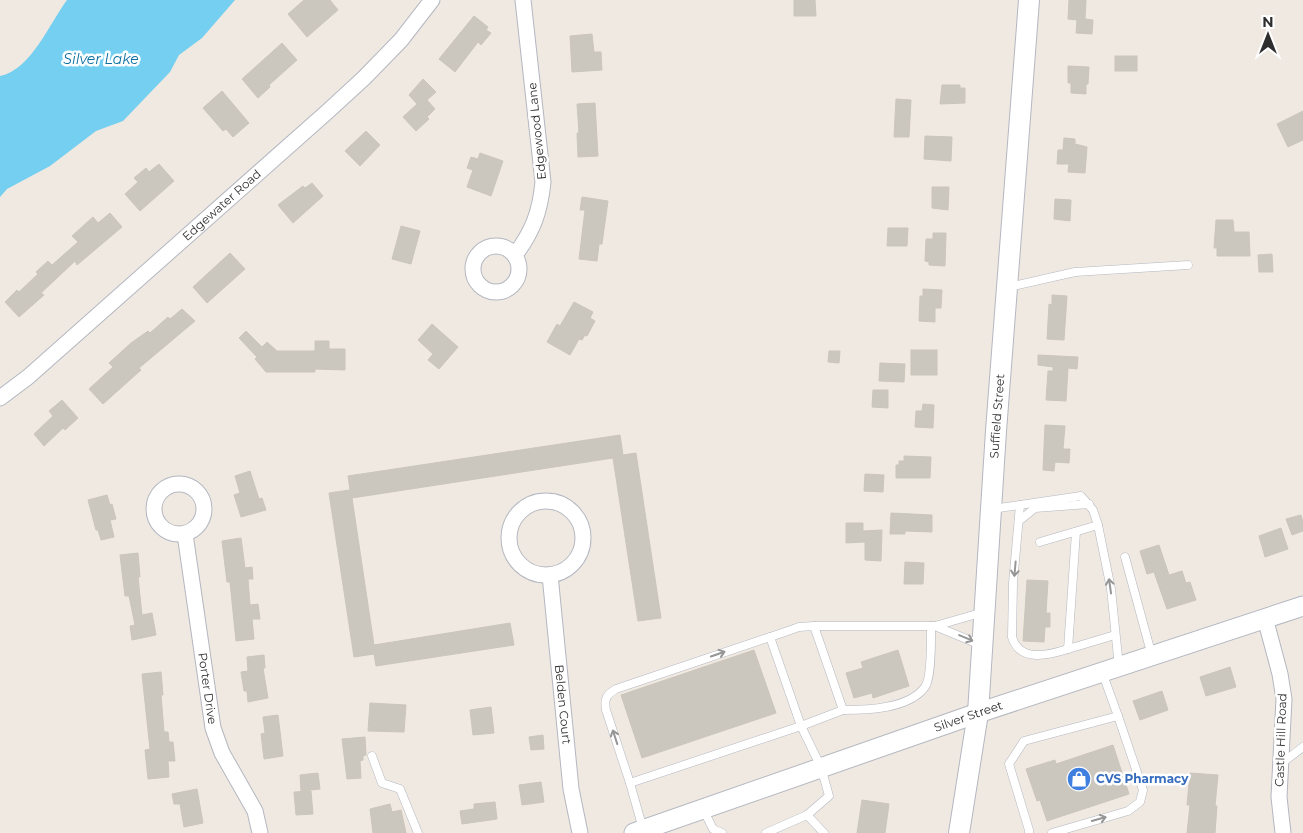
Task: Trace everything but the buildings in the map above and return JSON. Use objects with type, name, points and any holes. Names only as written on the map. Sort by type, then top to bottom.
[{"type":"main road","name":"Suffield Street","points":[[959,833],[978,713],[991,510],[1029,0]]},
{"type":"street","name":"Edgewater Road","points":[[0,398],[28,377],[333,107],[401,40],[432,0]]},
{"type":"street","name":"Edgewood Lane","points":[[515,255],[532,228],[539,211],[543,182],[523,0]]},
{"type":"street","points":[[544,501],[559,503],[572,511],[580,524],[583,538],[576,560],[565,570],[550,574],[527,570],[516,559],[510,545],[510,529],[517,515],[529,505],[544,501]]},
{"type":"street","name":"Porter Drive","points":[[185,534],[214,728],[222,753],[255,811],[260,833]]},
{"type":"street","name":"Belden Court","points":[[550,574],[572,789],[580,833]]},
{"type":"street","name":"Silver Street","points":[[639,831],[978,713],[1303,606]]},
{"type":"street","name":"Castle Hill Road","points":[[1265,618],[1284,699],[1279,797],[1281,832]]},
{"type":"lane","points":[[1007,287],[1075,272],[1188,265]]},
{"type":"lane","points":[[991,510],[1081,496],[1089,504],[1098,525],[1111,589],[1115,635],[1110,669],[1118,716],[1142,790],[1140,802],[1128,811],[1052,833]]},
{"type":"lane","points":[[1018,520],[1035,508],[1089,504]]},
{"type":"lane","points":[[1020,505],[1012,611],[1012,637],[1018,649],[1028,655],[1047,655],[1115,635]]},
{"type":"lane","points":[[1040,542],[1098,525]]},
{"type":"lane","points":[[1068,649],[1076,532]]},
{"type":"lane","points":[[1124,557],[1152,656]]},
{"type":"lane","points":[[639,831],[630,783],[606,710],[605,701],[607,694],[616,689],[799,627],[933,626],[984,612]]},
{"type":"lane","points":[[814,626],[843,710]]},
{"type":"lane","points":[[933,626],[982,645]]},
{"type":"lane","points":[[630,783],[801,726],[843,710],[873,710],[908,701],[926,686],[933,626]]},
{"type":"lane","points":[[766,833],[807,816],[829,796],[821,767],[801,726],[770,637]]},
{"type":"lane","points":[[1029,833],[1009,764],[1024,742],[1118,716]]},
{"type":"lane","points":[[1280,765],[1303,746]]},
{"type":"lane","points":[[372,756],[382,783],[400,789],[418,833]]},
{"type":"lane","points":[[703,809],[713,829],[722,833]]},
{"type":"lane","points":[[807,816],[824,833]]},
{"type":"water","name":"Silver Lake","points":[[67,0],[235,0],[202,38],[179,55],[170,72],[123,121],[96,131],[50,166],[7,189],[0,197],[0,76],[11,72],[30,56]]},
{"type":"place","name":"CVS Pharmacy","points":[[1079,779]]}]
